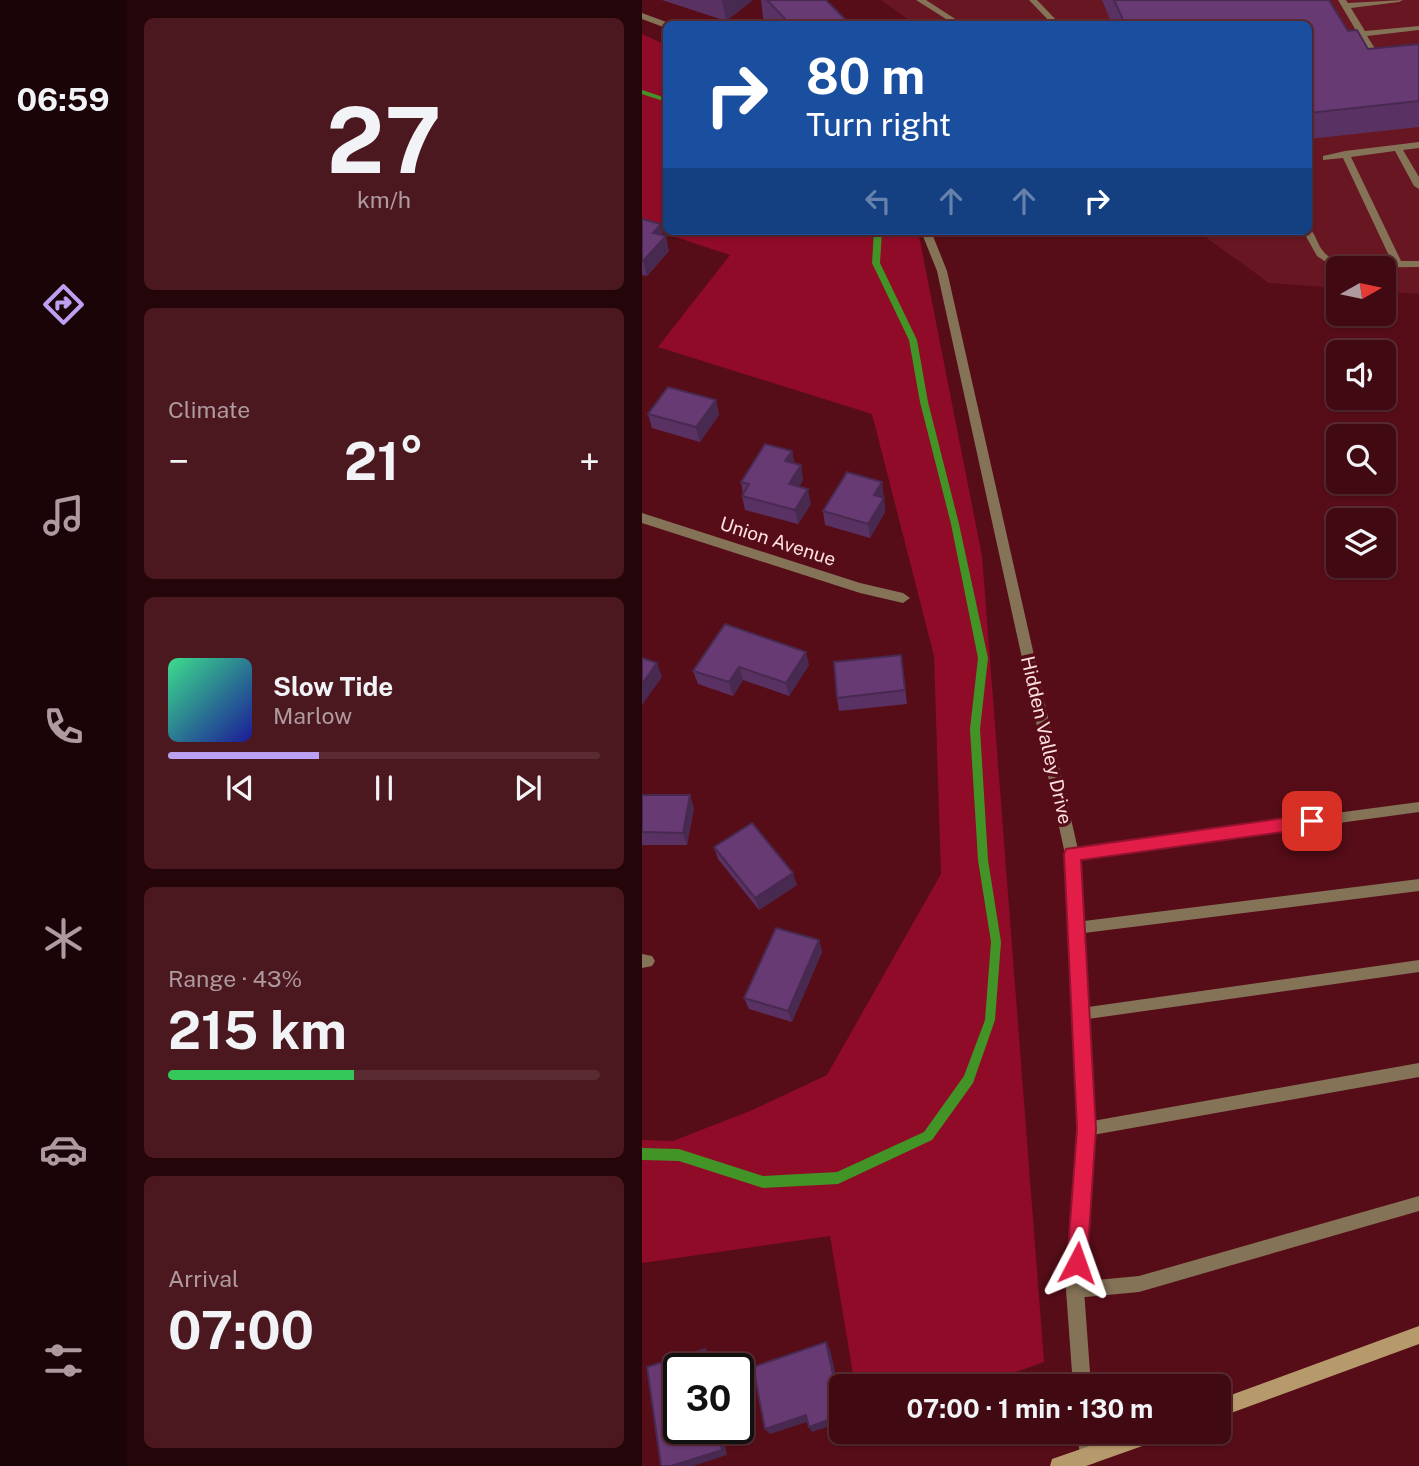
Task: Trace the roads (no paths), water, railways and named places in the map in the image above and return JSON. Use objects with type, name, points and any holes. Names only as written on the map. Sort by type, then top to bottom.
[{"type":"main road","points":[[1231,1404],[1419,1335]]},
{"type":"main road","points":[[1059,1466],[1122,1444]]},
{"type":"street","points":[[642,16],[663,23]]},
{"type":"street","name":"Hidden Valley Drive","points":[[928,235],[942,271],[1072,854],[1087,1129],[1075,1290],[1081,1374]]},
{"type":"street","name":"Union Avenue","points":[[642,517],[860,588],[903,598]]},
{"type":"street","points":[[1087,1444],[1088,1456]]},
{"type":"lane","points":[[920,0],[954,21]]},
{"type":"lane","points":[[1033,0],[1053,21]]},
{"type":"lane","points":[[1392,58],[1373,52],[1343,3],[1399,0]]},
{"type":"lane","points":[[1362,34],[1419,28]]},
{"type":"lane","points":[[1326,159],[1345,154],[1419,145]]},
{"type":"lane","points":[[1398,148],[1419,186]]},
{"type":"lane","points":[[1345,154],[1397,264]]},
{"type":"lane","points":[[1310,235],[1320,254],[1338,266],[1419,264]]},
{"type":"lane","points":[[1072,854],[1419,807]]},
{"type":"lane","points":[[1076,928],[1419,886]]},
{"type":"lane","points":[[1081,1014],[1419,966]]},
{"type":"lane","points":[[1087,1129],[1419,1070]]},
{"type":"lane","points":[[1075,1290],[1139,1284],[1419,1202]]},
{"type":"waterway","points":[[642,92],[663,99]]},
{"type":"waterway","points":[[642,1154],[679,1155],[763,1182],[838,1178],[928,1136],[969,1079],[990,1020],[996,942],[983,860],[975,729],[983,658],[955,524],[924,402],[913,340],[876,263],[878,235]]}]
